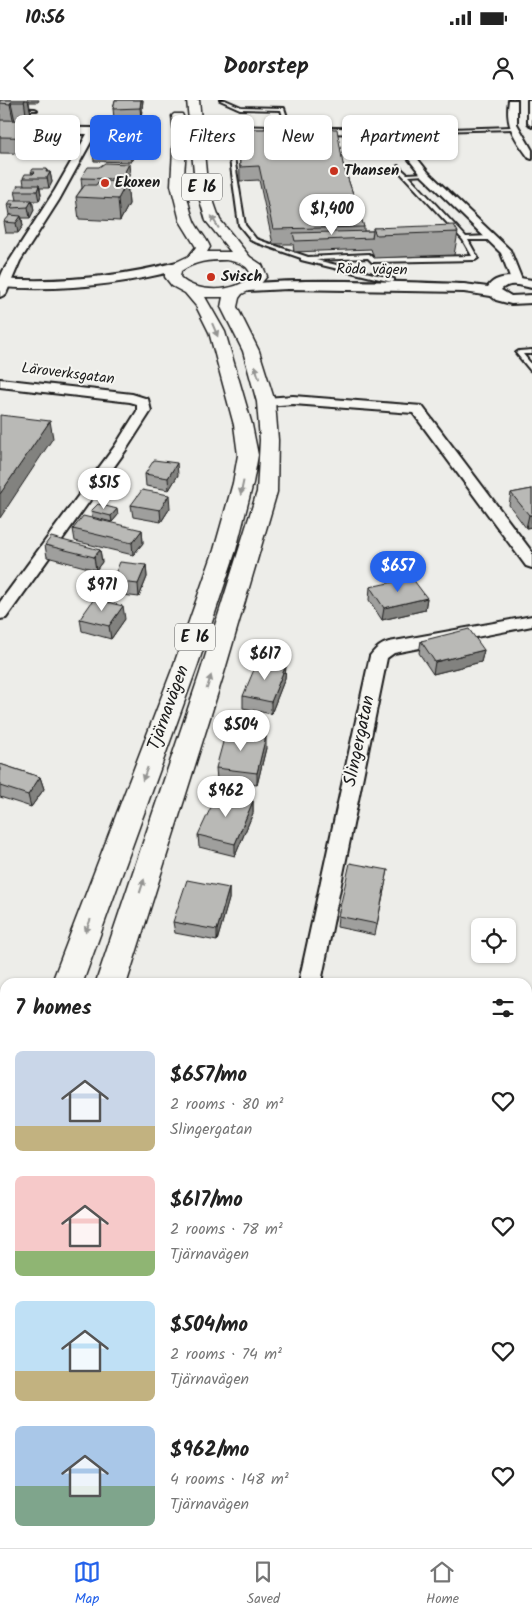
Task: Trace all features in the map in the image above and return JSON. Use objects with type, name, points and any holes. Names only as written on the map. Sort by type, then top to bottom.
[{"type":"highway","name":"E 16","points":[[176,100],[178,115]]},
{"type":"highway","name":"E 16","points":[[193,100],[195,115]]},
{"type":"highway","name":"E 16","points":[[179,160],[178,186],[187,221],[203,247],[195,258]]},
{"type":"highway","name":"E 16","points":[[199,160],[200,184],[213,221],[249,262]]},
{"type":"highway","points":[[216,256],[249,262],[259,272],[260,276],[254,283],[242,289],[212,293],[183,286],[172,278],[177,266],[195,258],[216,256]]},
{"type":"highway","name":"Tjärnavägen","points":[[68,978],[185,667],[225,550],[243,483],[248,455],[243,425],[217,332],[203,305],[183,286]]},
{"type":"highway","name":"Tjärnavägen","points":[[111,978],[212,673],[267,492],[269,440],[266,402],[251,351],[229,307],[231,298],[242,289]]},
{"type":"street","points":[[513,100],[510,113],[512,128],[532,156]]},
{"type":"street","points":[[254,129],[264,129]]},
{"type":"street","points":[[0,130],[93,132],[1,287]]},
{"type":"street","points":[[414,160],[425,174],[506,252],[516,280]]},
{"type":"street","points":[[249,262],[270,269]]},
{"type":"street","points":[[123,280],[177,266]]},
{"type":"street","name":"Röda vägen","points":[[287,272],[320,277],[496,288]]},
{"type":"street","points":[[1,287],[123,280],[183,286]]},
{"type":"street","points":[[532,284],[516,280],[504,281],[496,288],[510,300],[532,299]]},
{"type":"street","name":"Röda vägen","points":[[242,289],[288,285],[496,288]]},
{"type":"street","name":"Läroverksgatan","points":[[0,383],[132,398],[143,402],[144,411],[121,447],[0,614]]},
{"type":"street","points":[[266,402],[293,400],[417,409],[532,563]]},
{"type":"street","name":"Slingergatan","points":[[311,978],[378,656],[389,648],[532,621]]},
{"type":"lane","points":[[222,100],[240,108],[284,109]]},
{"type":"lane","points":[[236,100],[236,102],[284,109]]},
{"type":"lane","points":[[280,100],[285,115]]},
{"type":"lane","points":[[530,100],[530,123],[532,126]]},
{"type":"lane","points":[[0,110],[35,110]]},
{"type":"lane","points":[[458,129],[512,128]]},
{"type":"lane","points":[[259,129],[259,134],[230,144],[242,225],[254,240],[303,259],[392,280]]},
{"type":"lane","points":[[303,259],[369,256],[372,260],[475,258],[465,239],[398,167]]},
{"type":"lane","points":[[406,175],[425,174]]},
{"type":"lane","points":[[465,239],[490,238]]},
{"type":"lane","points":[[532,352],[519,353],[532,369]]},
{"type":"building","points":[[0,100],[25,100],[24,102],[11,102],[10,104],[0,103]]},
{"type":"building","points":[[115,100],[141,100],[140,108],[113,109]]},
{"type":"building","points":[[0,120],[15,120],[15,137],[0,137]]},
{"type":"building","points":[[254,129],[264,129],[264,160],[332,160],[332,129],[337,129],[343,164],[364,227],[273,229],[259,166],[240,167],[240,160],[254,160]]},
{"type":"building","points":[[105,163],[129,164],[121,179],[81,178],[88,167],[99,167]]},
{"type":"building","points":[[33,169],[47,169],[46,172],[50,172],[47,178],[23,178],[25,174],[33,174],[35,172],[31,172]]},
{"type":"building","points":[[102,181],[127,182],[118,199],[76,197],[85,185],[96,185]]},
{"type":"building","points":[[18,185],[39,185],[37,191],[15,191]]},
{"type":"building","points":[[11,200],[32,200],[28,207],[11,208],[13,204],[8,204]]},
{"type":"building","points":[[10,215],[21,216],[16,223],[4,222]]},
{"type":"building","points":[[454,225],[458,232],[376,235],[373,228]]},
{"type":"building","points":[[373,231],[372,238],[295,241],[293,233]]},
{"type":"building","points":[[0,415],[50,421],[0,494]]},
{"type":"building","points":[[154,460],[177,463],[168,478],[145,474]]},
{"type":"building","points":[[532,489],[532,515],[529,515],[511,493]]},
{"type":"building","points":[[142,490],[169,495],[160,510],[131,505]]},
{"type":"building","points":[[98,504],[117,509],[111,516],[91,511]]},
{"type":"building","points":[[83,516],[142,530],[132,543],[73,529]]},
{"type":"building","points":[[51,537],[100,550],[94,557],[45,545]]},
{"type":"building","points":[[120,562],[146,565],[138,584],[112,581]]},
{"type":"building","points":[[412,578],[427,598],[384,608],[370,587]]},
{"type":"building","points":[[94,599],[123,606],[109,626],[80,619]]},
{"type":"building","points":[[469,629],[484,650],[435,662],[421,641]]},
{"type":"building","points":[[258,660],[286,665],[271,702],[243,696]]},
{"type":"building","points":[[226,731],[266,736],[257,773],[216,768]]},
{"type":"building","points":[[0,764],[40,777],[28,795],[0,786]]},
{"type":"building","points":[[218,792],[253,801],[235,844],[198,835]]},
{"type":"building","points":[[350,863],[388,870],[377,924],[338,916]]},
{"type":"building","points":[[187,880],[229,888],[217,930],[173,922]]},
{"type":"place","name":"Thansen","points":[[334,171]]},
{"type":"place","name":"Ekoxen","points":[[105,183]]},
{"type":"place","name":"Svisch","points":[[211,277]]}]
